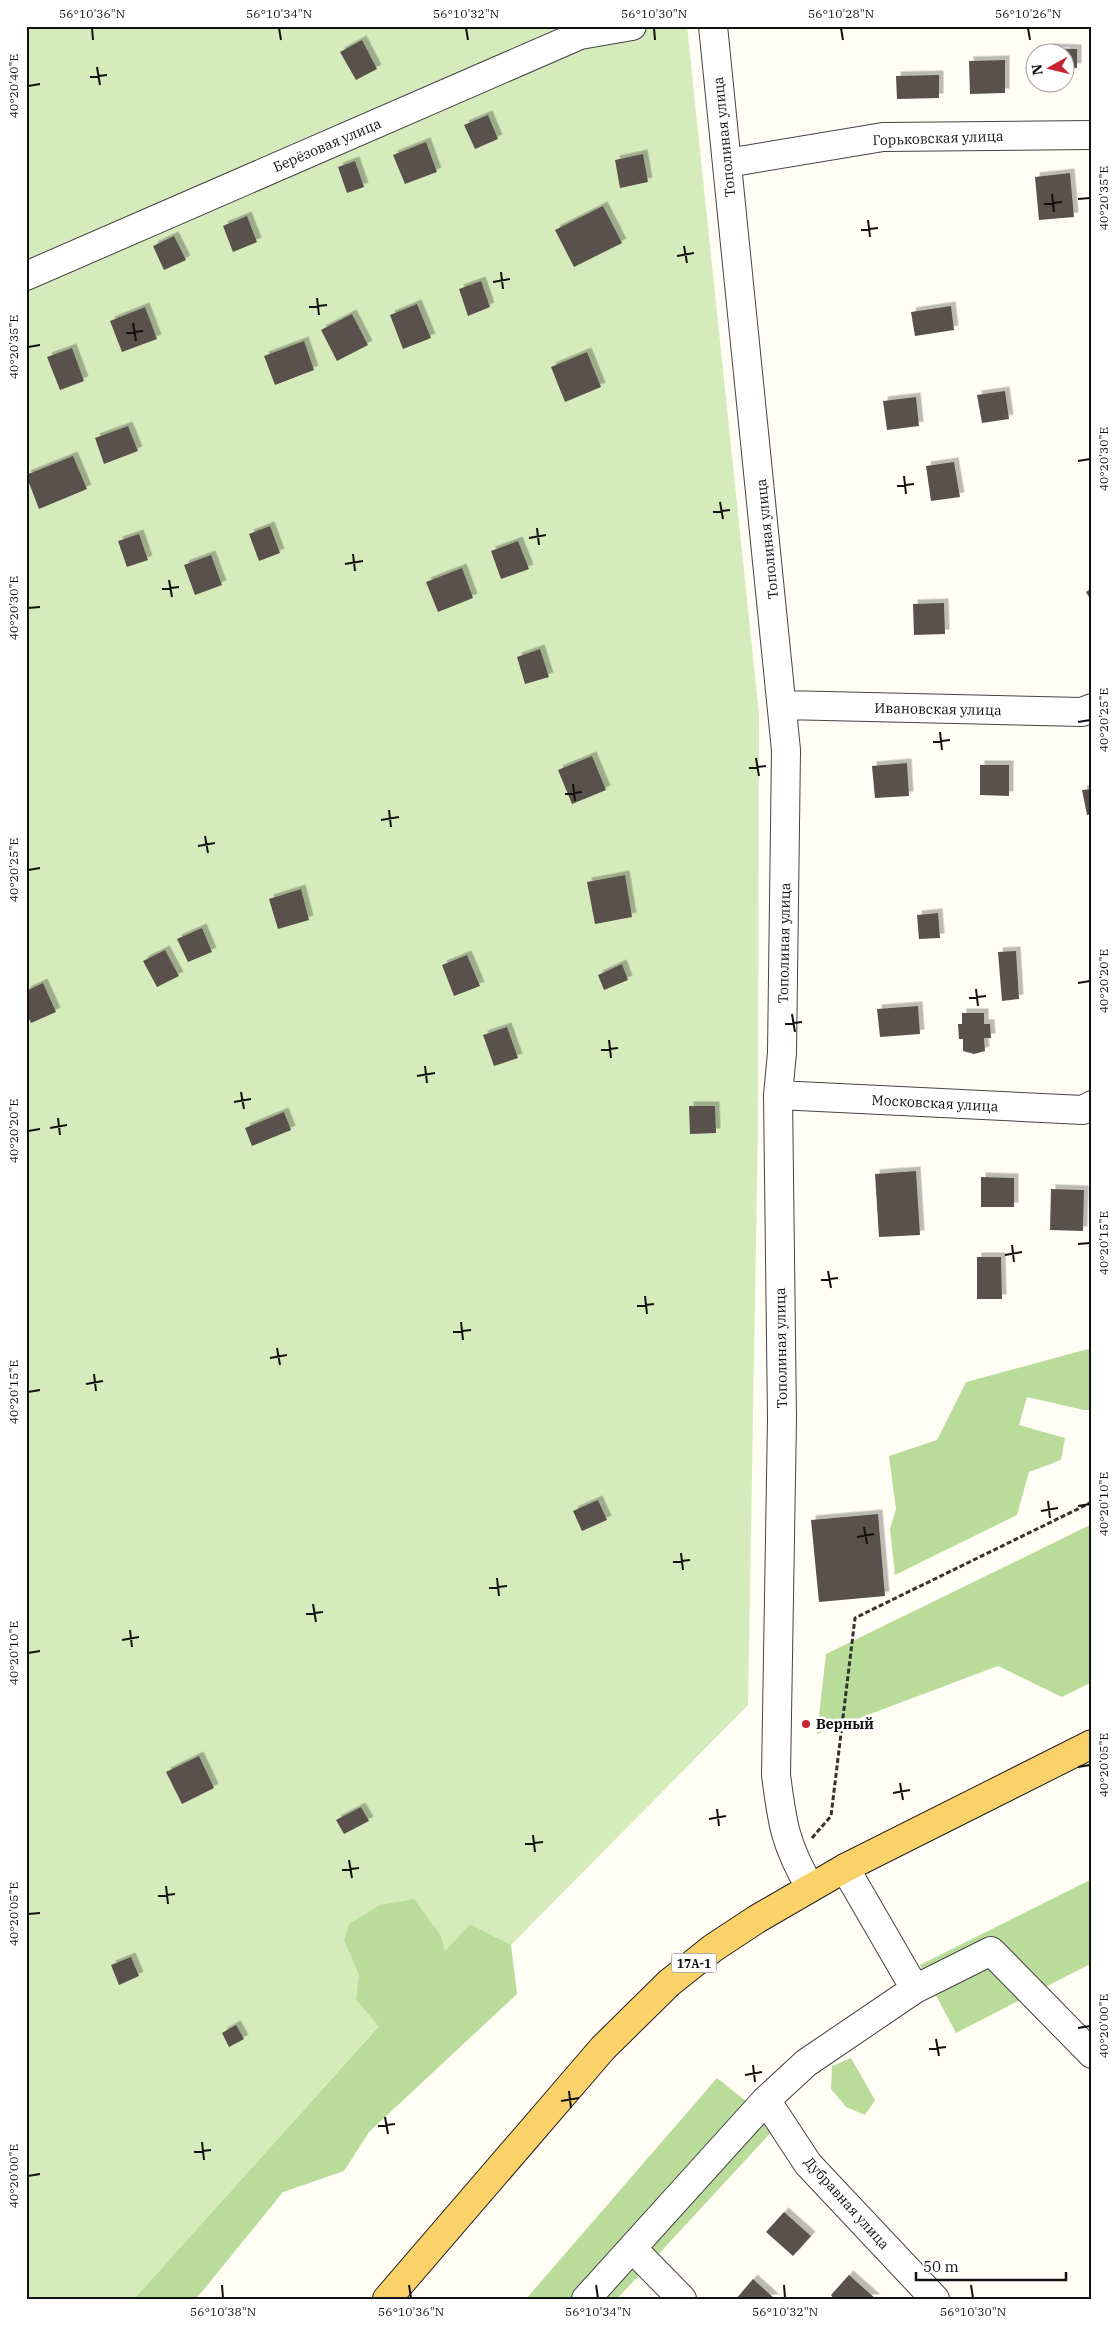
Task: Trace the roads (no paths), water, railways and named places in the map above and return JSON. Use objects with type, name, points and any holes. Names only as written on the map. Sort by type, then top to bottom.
[{"type":"main road","name":"17А-1","points":[[388,2299],[530,2132],[634,2015],[713,1948],[810,1887],[1092,1744]]},
{"type":"street","name":"Берёзовая улица","points":[[26,276],[580,36],[632,26]]},
{"type":"street","name":"Тополиная улица","points":[[713,26],[786,750],[782,1053],[778,1095],[782,1419],[776,1775],[782,1824],[793,1859],[810,1887]]},
{"type":"street","name":"Горьковская улица","points":[[727,163],[884,137],[1092,135]]},
{"type":"street","name":"Ивановская улица","points":[[782,705],[1082,712],[1092,708]]},
{"type":"street","name":"Московская улица","points":[[778,1095],[1083,1110],[1092,1106]]},
{"type":"street","points":[[846,1868],[915,1990]]},
{"type":"street","points":[[586,2299],[766,2100],[806,2063],[915,1990],[991,1951],[1092,2054]]},
{"type":"street","name":"Дубравная улица","points":[[766,2100],[808,2164],[936,2299]]},
{"type":"street","points":[[632,2248],[682,2299]]},
{"type":"place","name":"Верный","points":[[806,1724]]}]
